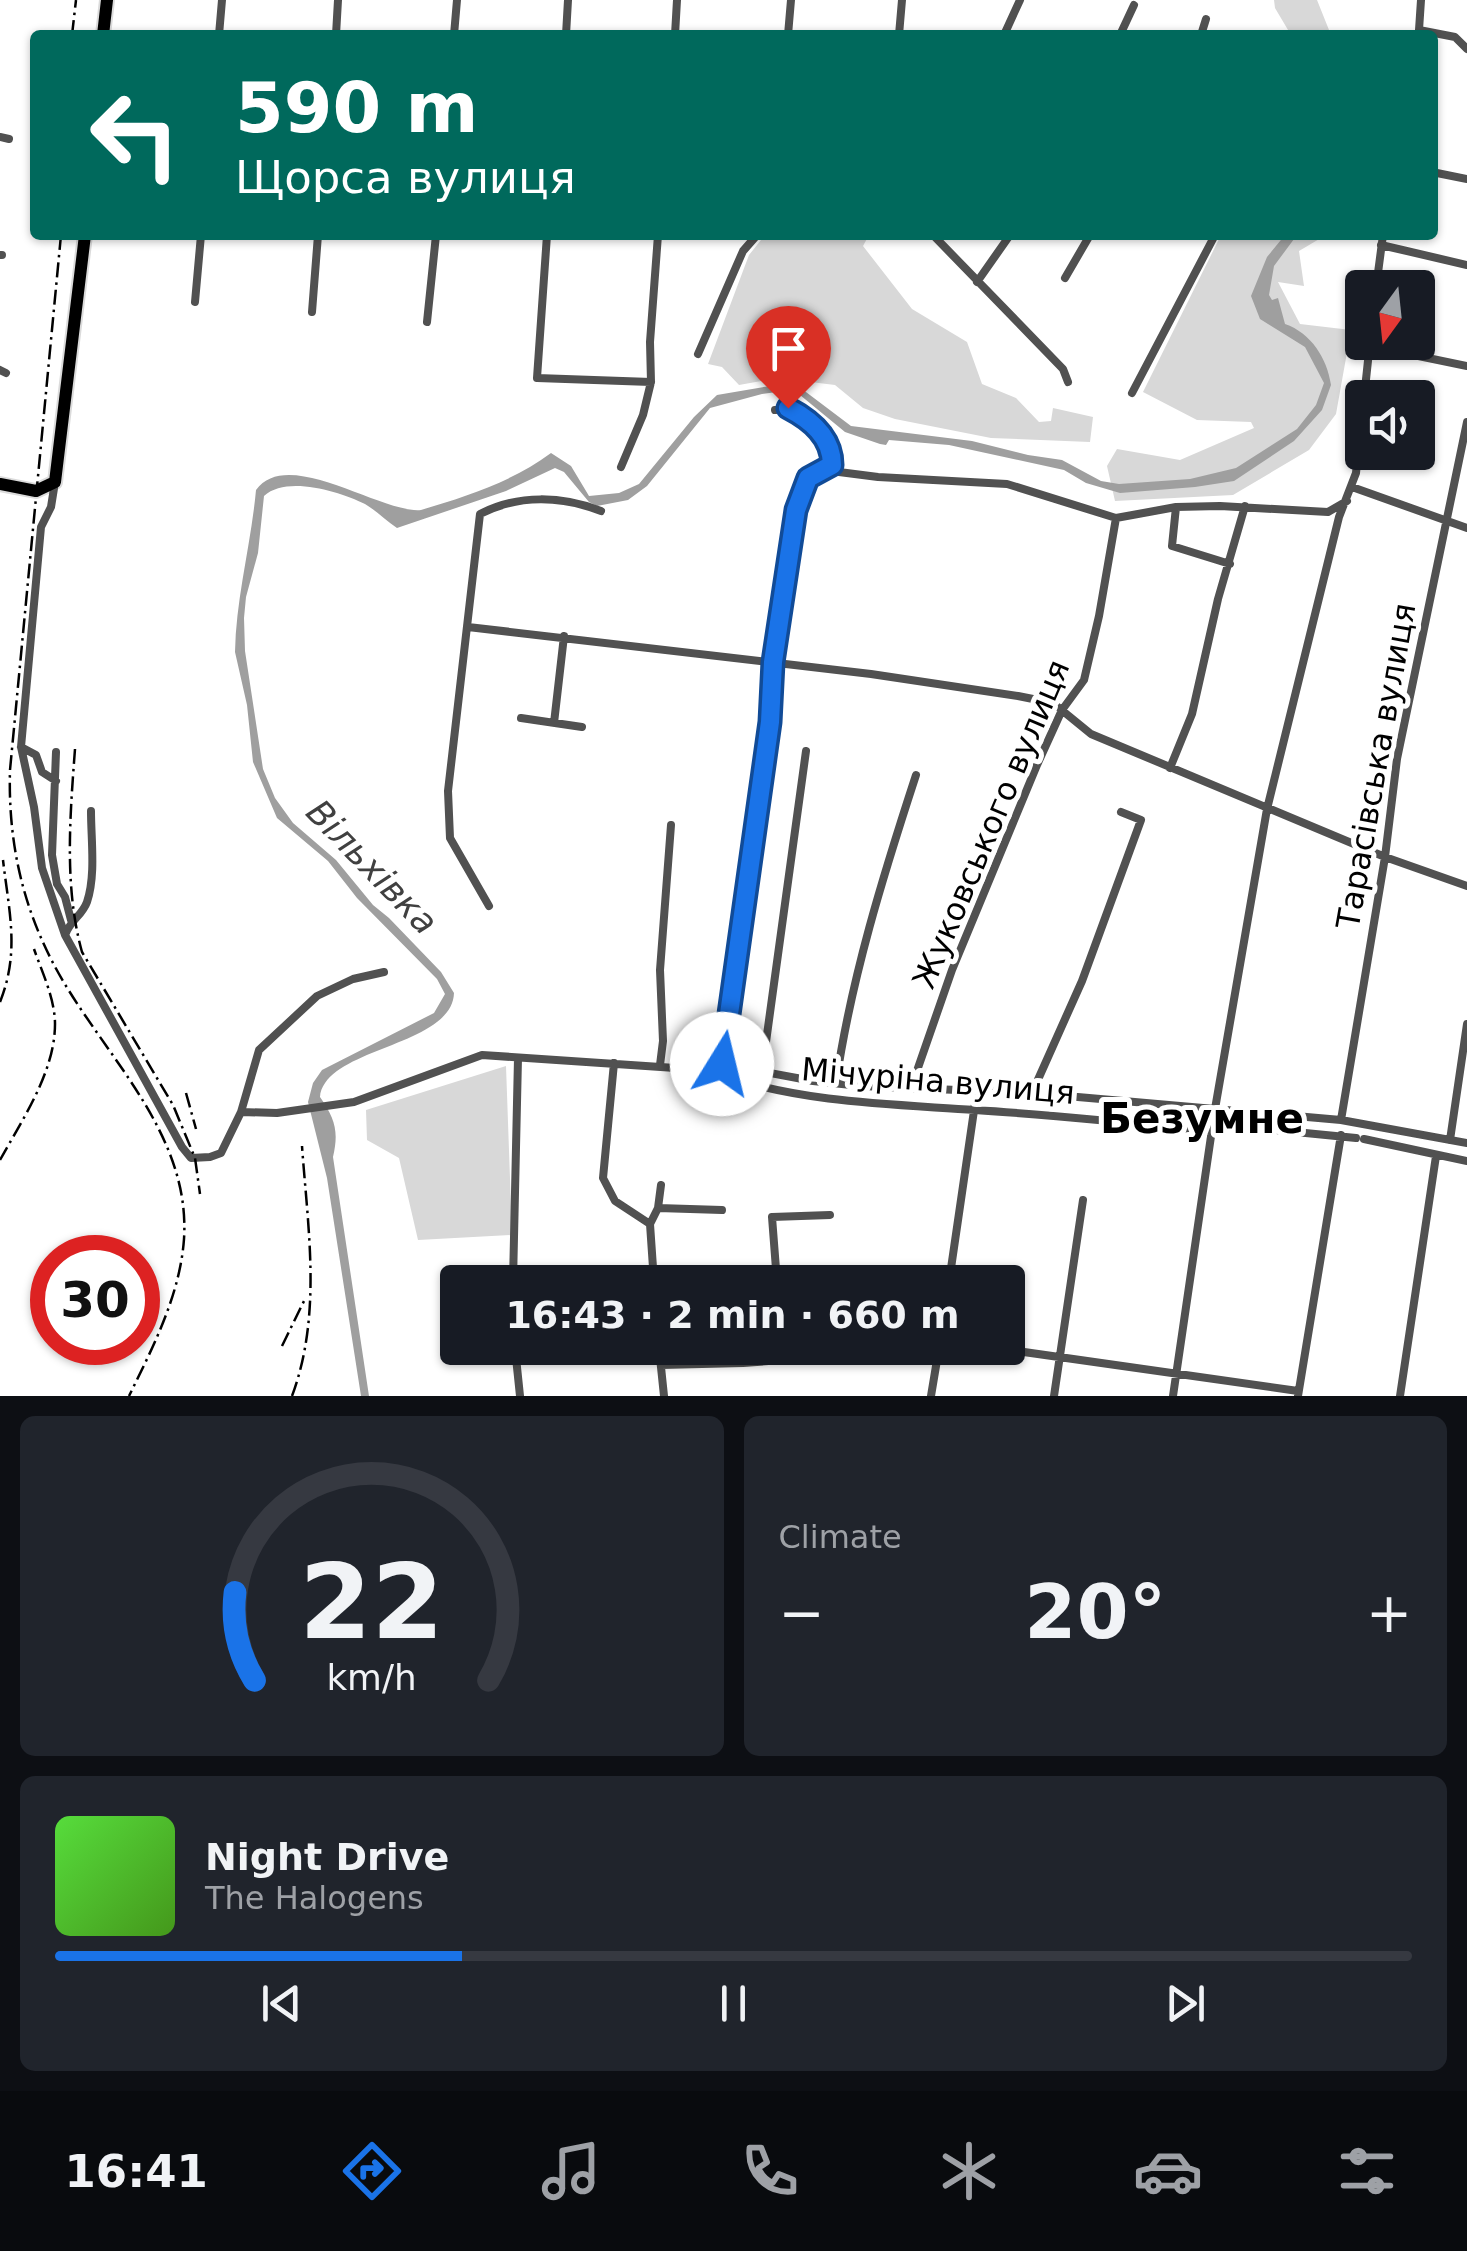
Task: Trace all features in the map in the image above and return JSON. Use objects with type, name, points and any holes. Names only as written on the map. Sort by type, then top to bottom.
[{"type":"main road","points":[[104,30],[107,0]]},
{"type":"main road","points":[[1,488],[36,491],[55,482],[83,240]]},
{"type":"street","points":[[219,30],[222,0]]},
{"type":"street","points":[[336,30],[338,0]]},
{"type":"street","points":[[454,30],[457,0]]},
{"type":"street","points":[[566,30],[568,0]]},
{"type":"street","points":[[675,30],[678,0]]},
{"type":"street","points":[[788,30],[791,0]]},
{"type":"street","points":[[899,30],[902,0]]},
{"type":"street","points":[[1006,30],[1020,0]]},
{"type":"street","points":[[1418,30],[1421,0]]},
{"type":"street","points":[[1122,30],[1134,5]]},
{"type":"street","points":[[1203,30],[1206,19]]},
{"type":"street","points":[[1438,34],[1456,36],[1467,49]]},
{"type":"street","points":[[1438,173],[1467,179]]},
{"type":"street","points":[[195,302],[201,240]]},
{"type":"street","points":[[312,312],[318,240]]},
{"type":"street","points":[[427,322],[435,240]]},
{"type":"street","points":[[546,240],[537,378],[651,382]]},
{"type":"street","points":[[621,466],[643,416],[651,382],[658,240]]},
{"type":"street","points":[[698,354],[744,251],[753,240]]},
{"type":"street","points":[[938,240],[1063,370],[1068,382]]},
{"type":"street","points":[[978,282],[1007,240]]},
{"type":"street","points":[[1065,278],[1087,240]]},
{"type":"street","points":[[1132,393],[1212,240]]},
{"type":"street","points":[[1378,270],[1382,240],[1467,265]]},
{"type":"street","points":[[1435,359],[1467,366]]},
{"type":"street","points":[[775,410],[788,408],[820,431],[832,451],[832,465],[839,472],[1007,484],[1116,518],[1176,508],[1244,506],[1328,512],[1347,501]]},
{"type":"street","name":"Тарасівська вулиця","points":[[1341,1120],[1385,858],[1397,758],[1467,422]]},
{"type":"street","points":[[721,1068],[770,722],[773,662],[802,491],[808,478],[832,465]]},
{"type":"street","points":[[1173,1396],[1215,1110],[1267,809],[1338,517],[1352,487],[1354,470]]},
{"type":"street","points":[[55,482],[51,507],[41,527],[21,748],[42,868],[65,935],[182,1147],[192,1158],[210,1158],[221,1153],[242,1112],[259,1050],[317,996],[353,978],[384,972]]},
{"type":"street","points":[[1352,487],[1467,528]]},
{"type":"street","points":[[489,906],[450,838],[450,773],[480,514],[497,506],[557,498],[601,511]]},
{"type":"street","points":[[1170,768],[1192,714],[1244,506]]},
{"type":"street","points":[[1176,508],[1172,546],[1230,564]]},
{"type":"street","name":"Жуковського вулиця","points":[[910,1088],[952,970],[1062,710],[1084,680],[1116,518]]},
{"type":"street","points":[[468,627],[773,662],[1053,703],[1091,734],[1385,858],[1467,886]]},
{"type":"street","points":[[554,723],[564,636]]},
{"type":"street","points":[[521,718],[582,727]]},
{"type":"street","points":[[21,748],[36,755],[42,772],[56,781]]},
{"type":"street","points":[[762,1070],[806,751]]},
{"type":"street","points":[[56,752],[52,855],[70,920],[65,935]]},
{"type":"street","points":[[836,1084],[843,1035],[882,884],[916,775]]},
{"type":"street","points":[[70,920],[83,911],[89,896],[91,812]]},
{"type":"street","points":[[1032,1093],[1082,981],[1140,820],[1121,812]]},
{"type":"street","points":[[660,1065],[660,970],[671,825]]},
{"type":"street","points":[[1450,1140],[1467,1024]]},
{"type":"street","name":"Мічуріна вулиця","points":[[242,1112],[277,1113],[354,1102],[482,1055],[762,1070],[836,1084],[1032,1093],[1341,1120],[1467,1143]]},
{"type":"street","points":[[513,1265],[518,1058]]},
{"type":"street","points":[[614,1062],[603,1178],[616,1201],[650,1224]]},
{"type":"street","name":"Мічуріна вулиця","points":[[721,1068],[724,1076],[771,1091],[829,1100],[1212,1131],[1224,1125],[1340,1136],[1467,1161]]},
{"type":"street","points":[[952,1265],[977,1090]]},
{"type":"street","points":[[1025,1353],[1298,1393],[1340,1136]]},
{"type":"street","points":[[1400,1396],[1436,1156]]},
{"type":"street","points":[[653,1265],[650,1224],[658,1208],[661,1186]]},
{"type":"street","points":[[1054,1396],[1083,1200]]},
{"type":"street","points":[[658,1208],[722,1210]]},
{"type":"street","points":[[776,1265],[772,1217],[830,1215]]},
{"type":"street","points":[[517,1365],[520,1396]]},
{"type":"street","points":[[661,1365],[664,1396]]},
{"type":"street","points":[[931,1396],[936,1365]]},
{"type":"shaded area","points":[[1274,0],[1317,0],[1329,30],[1288,30]]},
{"type":"shaded area","points":[[761,240],[866,240],[863,246],[912,309],[967,342],[982,384],[1016,398],[1039,422],[1051,421],[1053,408],[1093,417],[1090,442],[991,438],[895,419],[863,408],[835,385],[778,378],[739,385],[722,367],[708,364],[749,255]]},
{"type":"shaded area","points":[[1219,240],[1318,240],[1299,251],[1304,286],[1278,282],[1300,324],[1345,329],[1346,360],[1336,414],[1309,450],[1233,495],[1115,501],[1107,466],[1117,449],[1180,460],[1254,428],[1251,422],[1197,420],[1143,392]]},
{"type":"shaded area","points":[[1281,240],[1293,240],[1274,266],[1269,295],[1272,300],[1278,298],[1285,324],[1303,334],[1316,348],[1331,385],[1322,410],[1294,441],[1234,481],[1120,493],[1086,483],[1064,470],[949,445],[889,440],[886,445],[880,444],[845,432],[800,395],[784,391],[710,408],[647,486],[628,500],[597,506],[564,472],[555,468],[506,491],[397,528],[365,504],[328,491],[286,487],[264,496],[258,553],[244,618],[245,651],[263,769],[275,798],[293,823],[336,860],[373,905],[441,972],[454,993],[448,1011],[433,1025],[343,1067],[327,1080],[320,1097],[335,1132],[333,1157],[369,1396],[361,1396],[327,1178],[308,1102],[313,1083],[322,1070],[434,1013],[445,994],[437,979],[357,898],[328,861],[277,818],[253,762],[247,705],[235,652],[256,490],[271,478],[290,475],[421,510],[505,480],[551,453],[571,466],[589,496],[619,493],[639,484],[717,395],[770,386],[798,386],[851,426],[972,441],[1062,460],[1101,481],[1119,484],[1190,479],[1236,468],[1297,429],[1316,405],[1324,383],[1305,347],[1260,319],[1251,296],[1267,257]]},
{"type":"shaded area","points":[[506,1066],[512,1235],[418,1240],[399,1158],[367,1140],[366,1110]]},
{"type":"railway","points":[[73,30],[76,0]]},
{"type":"railway","points":[[61,240],[10,770],[11,820],[25,892],[41,938],[71,994],[157,1126],[173,1162],[182,1199],[184,1239],[177,1280],[164,1320],[129,1396]]},
{"type":"railway","points":[[75,749],[71,877],[82,952],[173,1105],[195,1158],[200,1194]]},
{"type":"railway","points":[[0,1002],[11,949],[3,860]]},
{"type":"railway","points":[[0,1160],[36,1095],[54,1042],[53,1005],[34,949]]},
{"type":"railway","points":[[186,1093],[196,1129]]},
{"type":"railway","points":[[292,1396],[307,1335],[310,1303],[302,1146]]},
{"type":"railway","points":[[282,1346],[304,1301]]},
{"type":"district","name":"Безумне","points":[[1202,1118]]},
{"type":"route","points":[[722,1064],[796,510],[808,478],[832,465],[832,451],[820,431],[788,408]]},
{"type":"water label","name":"Вільхівка","points":[[372,867]]}]
